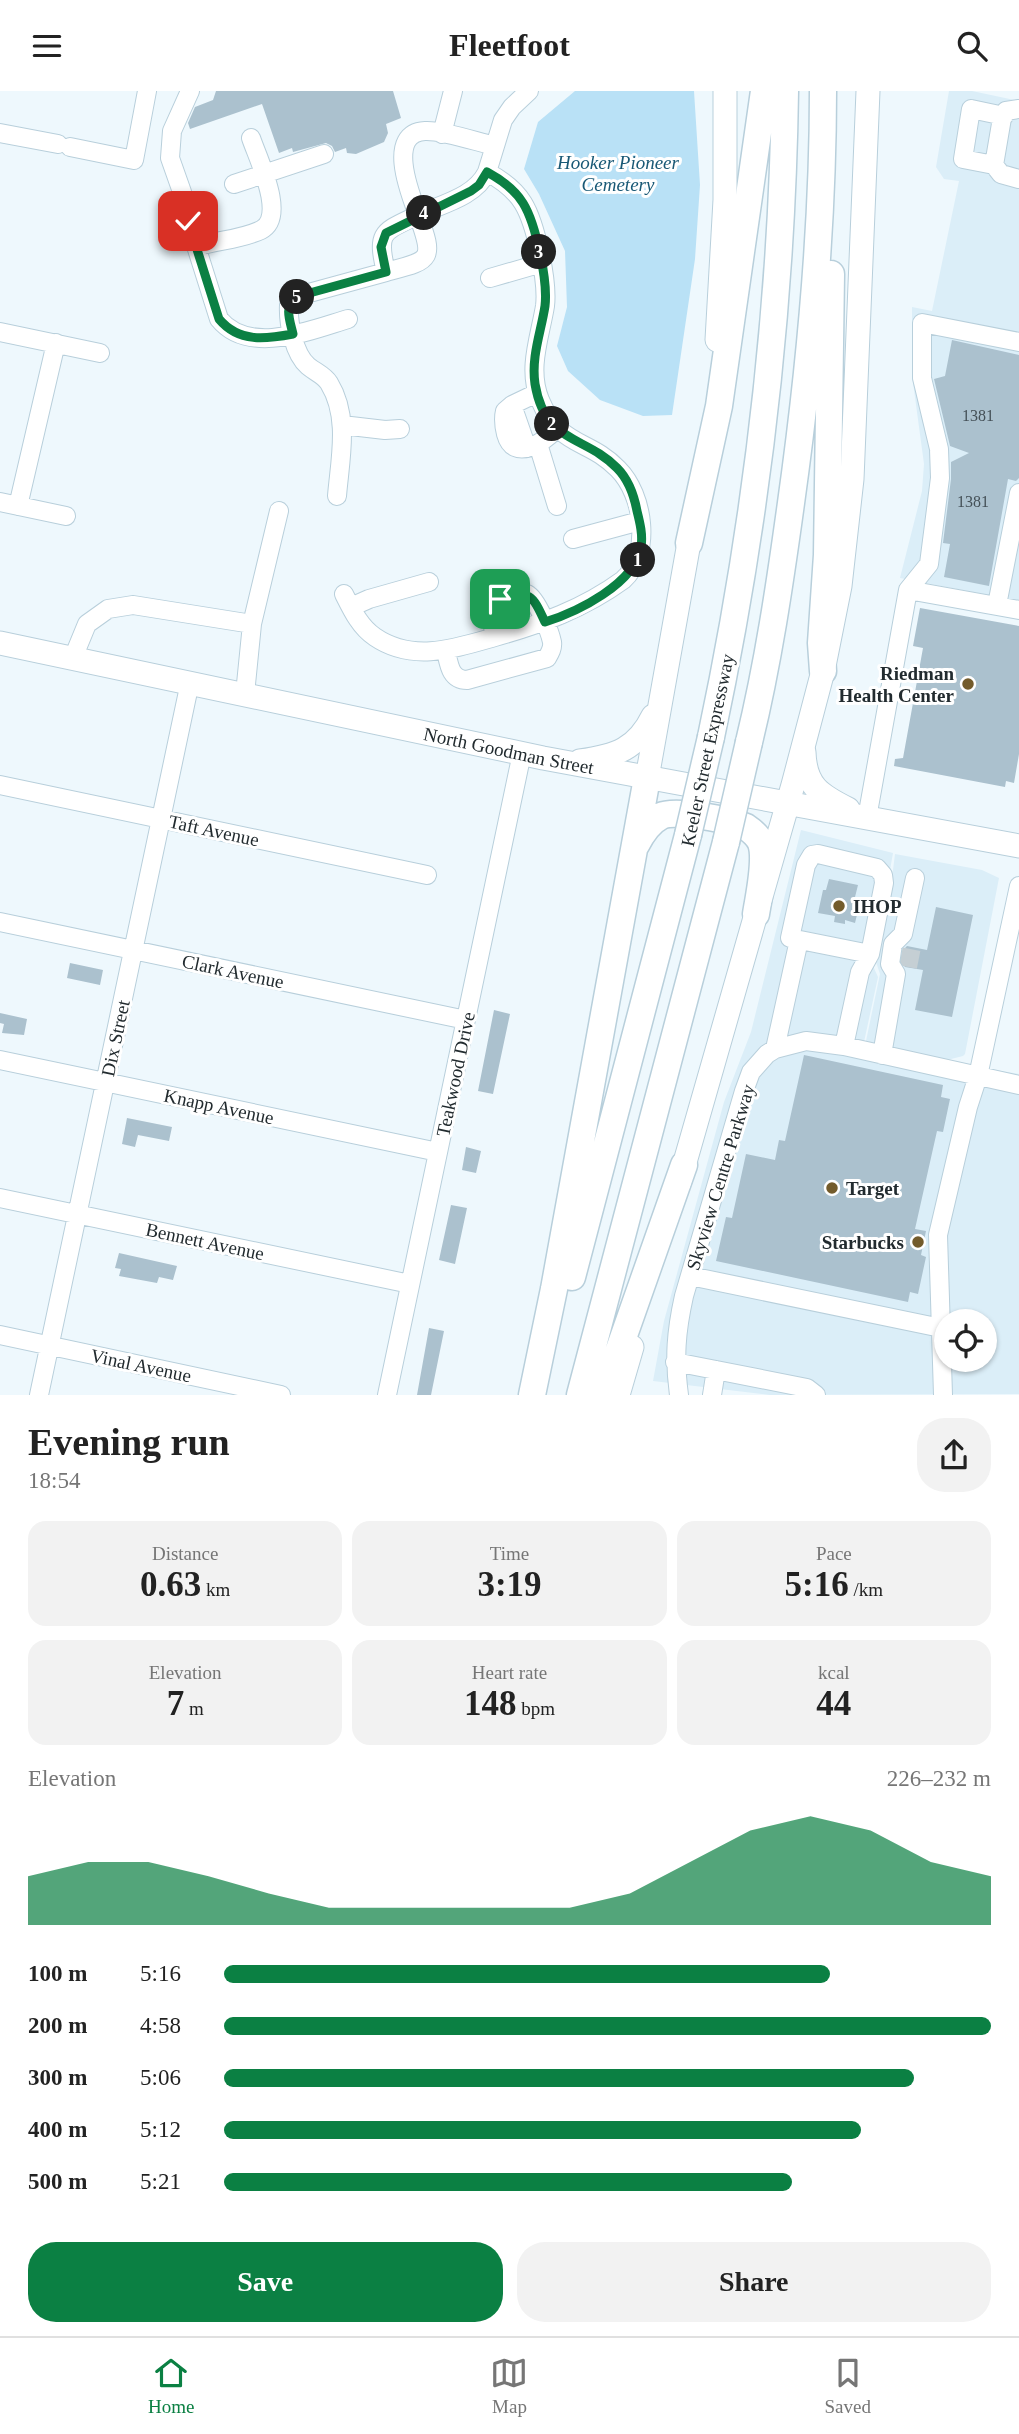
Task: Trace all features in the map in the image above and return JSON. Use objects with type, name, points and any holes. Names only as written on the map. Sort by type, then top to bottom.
[{"type":"highway","points":[[689,543],[719,406],[764,91]]},
{"type":"highway","name":"Keeler Street Expressway","points":[[541,1395],[688,835],[735,615],[762,434],[781,219],[785,91]]},
{"type":"highway","points":[[823,671],[821,643],[827,565],[831,291],[824,91]]},
{"type":"highway","name":"Keeler Street Expressway","points":[[580,1395],[726,842],[749,743],[780,578],[800,438],[817,255],[824,91]]},
{"type":"highway","points":[[532,1395],[556,1279],[647,778]]},
{"type":"highway","points":[[631,858],[645,829],[664,815],[682,814],[744,826],[757,836],[762,850],[756,913]]},
{"type":"highway","points":[[616,1392],[684,1165]]},
{"type":"main road","points":[[647,778],[709,414],[718,328],[725,200],[725,91]]},
{"type":"main road","points":[[684,1165],[788,803],[823,671],[840,586],[851,500],[868,91]]},
{"type":"main road","name":"North Goodman Street","points":[[0,643],[566,762],[1019,846]]},
{"type":"main road","points":[[566,762],[605,756],[632,745],[648,726],[661,697]]},
{"type":"main road","points":[[805,738],[804,762],[811,784],[831,801],[867,818]]},
{"type":"street","points":[[0,133],[134,160],[148,91]]},
{"type":"street","points":[[190,91],[174,124],[169,151],[216,314],[226,327],[240,335],[254,338],[293,334],[348,319]]},
{"type":"street","points":[[442,134],[453,91]]},
{"type":"street","points":[[386,272],[381,247],[384,236],[392,228],[479,185],[487,172],[505,115],[529,91]]},
{"type":"street","points":[[994,165],[1011,112],[971,109],[963,159],[994,165],[1006,177],[1019,179]]},
{"type":"street","points":[[337,496],[342,425],[331,386],[301,358],[293,334],[290,302],[295,297],[419,263],[425,258],[428,245],[404,173],[404,150],[408,141],[417,133],[428,131],[495,146]]},
{"type":"street","points":[[196,247],[225,242],[267,226],[273,213],[272,205],[251,138]]},
{"type":"street","points":[[233,184],[324,154]]},
{"type":"street","points":[[429,582],[369,599],[347,600],[365,628],[388,645],[410,650],[446,651],[545,622],[585,604],[627,576],[636,564],[641,548],[640,521],[631,489],[619,470],[556,429],[537,393],[535,357],[546,290],[542,263],[523,204],[509,188],[487,172]]},
{"type":"street","points":[[490,278],[542,263]]},
{"type":"street","points":[[867,818],[908,590],[929,564],[940,478],[939,449],[922,378],[922,323],[1019,342]]},
{"type":"street","points":[[0,332],[100,352]]},
{"type":"street","points":[[18,506],[56,344]]},
{"type":"street","points":[[537,393],[505,411],[503,418],[507,437],[513,446],[533,446],[556,429]]},
{"type":"street","points":[[342,425],[400,429]]},
{"type":"street","points":[[533,446],[558,506]]},
{"type":"street","points":[[997,605],[1019,493]]},
{"type":"street","points":[[0,502],[66,516]]},
{"type":"street","points":[[245,694],[252,624],[279,511]]},
{"type":"street","points":[[573,539],[640,521]]},
{"type":"street","points":[[908,590],[1019,610]]},
{"type":"street","points":[[446,651],[453,675],[459,680],[467,680],[547,658],[551,650],[552,642],[545,622],[533,599],[527,594],[520,593],[493,604],[491,612],[495,638]]},
{"type":"street","points":[[73,658],[87,624],[108,609],[133,605],[252,624]]},
{"type":"street","name":"Dix Street","points":[[39,1395],[190,682]]},
{"type":"street","name":"Teakwood Drive","points":[[387,1395],[522,753]]},
{"type":"street","name":"Taft Avenue","points":[[0,785],[427,875]]},
{"type":"street","points":[[844,1046],[860,972],[870,954],[884,883],[883,875],[877,868],[818,854],[808,859],[790,938],[870,954]]},
{"type":"street","points":[[881,1055],[902,971],[890,964],[893,944],[908,940],[915,878]]},
{"type":"street","points":[[940,1309],[938,1234],[978,1076],[1019,886]]},
{"type":"street","name":"Clark Avenue","points":[[0,922],[466,1020]]},
{"type":"street","points":[[799,940],[775,1049],[806,1041],[844,1046],[1019,1085]]},
{"type":"street","name":"Skyview Centre Parkway","points":[[679,1395],[675,1362],[677,1328],[690,1276],[744,1091],[756,1065],[775,1049]]},
{"type":"street","name":"Knapp Avenue","points":[[0,1060],[438,1152]]},
{"type":"street","name":"Bennett Avenue","points":[[0,1198],[410,1284]]},
{"type":"street","points":[[690,1276],[934,1327]]},
{"type":"street","name":"Vinal Avenue","points":[[0,1335],[281,1395]]},
{"type":"street","points":[[675,1362],[807,1388],[816,1395]]},
{"type":"street","points":[[712,1395],[716,1370]]},
{"type":"street","points":[[942,1372],[943,1395]]},
{"type":"shaded area","points":[[949,91],[972,91],[1019,101],[1019,601],[900,578],[922,491],[924,464],[912,375],[912,307],[932,311],[959,181],[944,179],[936,167]]},
{"type":"shaded area","points":[[801,830],[893,853],[873,966],[878,977],[864,1042],[964,1065],[1019,1074],[1019,1394],[770,1395],[653,1381],[664,1321],[724,1102],[751,1032]]},
{"type":"shaded area","points":[[895,854],[982,870],[999,878],[963,1056],[947,1060],[866,1041],[880,974],[876,962],[888,910]]},
{"type":"green space","name":"Hooker Pioneer Cemetery","points":[[575,91],[694,91],[700,185],[695,259],[672,415],[643,416],[600,400],[568,371],[557,346],[567,307],[565,251],[539,194],[524,169],[538,122]]},
{"type":"building","points":[[216,91],[393,91],[401,118],[386,124],[388,133],[384,142],[356,154],[347,153],[346,148],[335,152],[332,146],[326,143],[293,152],[292,148],[279,153],[262,104],[190,129],[188,123],[195,107],[213,100]]},
{"type":"building","points":[[952,340],[1019,355],[1019,478],[1016,481],[1008,479],[989,586],[944,577],[950,544],[943,543],[951,462],[969,453],[950,446],[934,379],[945,376]]},
{"type":"building","name":"Riedman Health Center","points":[[920,608],[1019,626],[1019,754],[1014,783],[1006,781],[1005,787],[894,766],[895,759],[903,758],[923,648],[913,646]]},
{"type":"building","name":"IHOP","points":[[829,879],[858,885],[855,897],[861,898],[855,923],[845,920],[845,924],[834,922],[835,916],[818,913],[823,890],[826,890]]},
{"type":"building","points":[[936,907],[973,915],[952,1017],[915,1010],[923,970],[905,967],[902,962],[907,946],[927,950]]},
{"type":"building","points":[[70,963],[103,970],[100,985],[67,978]]},
{"type":"building","points":[[494,1010],[510,1014],[493,1094],[478,1091]]},
{"type":"building","points":[[0,1013],[27,1019],[24,1035],[2,1033],[4,1024],[0,1023]]},
{"type":"building","name":"Target","points":[[804,1055],[943,1085],[941,1097],[950,1099],[943,1132],[937,1131],[915,1229],[926,1231],[921,1255],[926,1257],[918,1294],[910,1292],[908,1302],[716,1261],[726,1217],[732,1218],[746,1154],[775,1160],[779,1140],[785,1141]]},
{"type":"building","points":[[127,1118],[172,1127],[169,1141],[138,1135],[135,1147],[122,1144]]},
{"type":"building","points":[[466,1147],[481,1151],[476,1173],[462,1170]]},
{"type":"building","points":[[451,1205],[467,1208],[455,1264],[439,1260]]},
{"type":"building","points":[[119,1253],[177,1266],[173,1280],[159,1277],[157,1283],[119,1276],[121,1269],[115,1268]]},
{"type":"building","points":[[429,1328],[444,1331],[431,1395],[417,1395]]},
{"type":"tunnel","points":[[908,967],[912,947]]},
{"type":"place","name":"Riedman Health Center","points":[[968,684]]},
{"type":"place","name":"IHOP","points":[[839,906]]},
{"type":"place","name":"Target","points":[[832,1188]]},
{"type":"place","name":"Starbucks","points":[[918,1242]]},
{"type":"route","points":[[188,221],[219,319],[226,327],[240,335],[263,339],[293,334],[289,309],[290,302],[295,297],[386,272],[381,247],[386,233],[471,191],[479,185],[487,172],[494,175],[520,199],[527,212],[545,273],[545,304],[534,364],[539,399],[548,418],[559,432],[604,458],[622,474],[635,500],[642,541],[638,559],[627,576],[596,598],[558,618],[545,622],[538,606],[527,594],[520,593],[500,599]]}]
